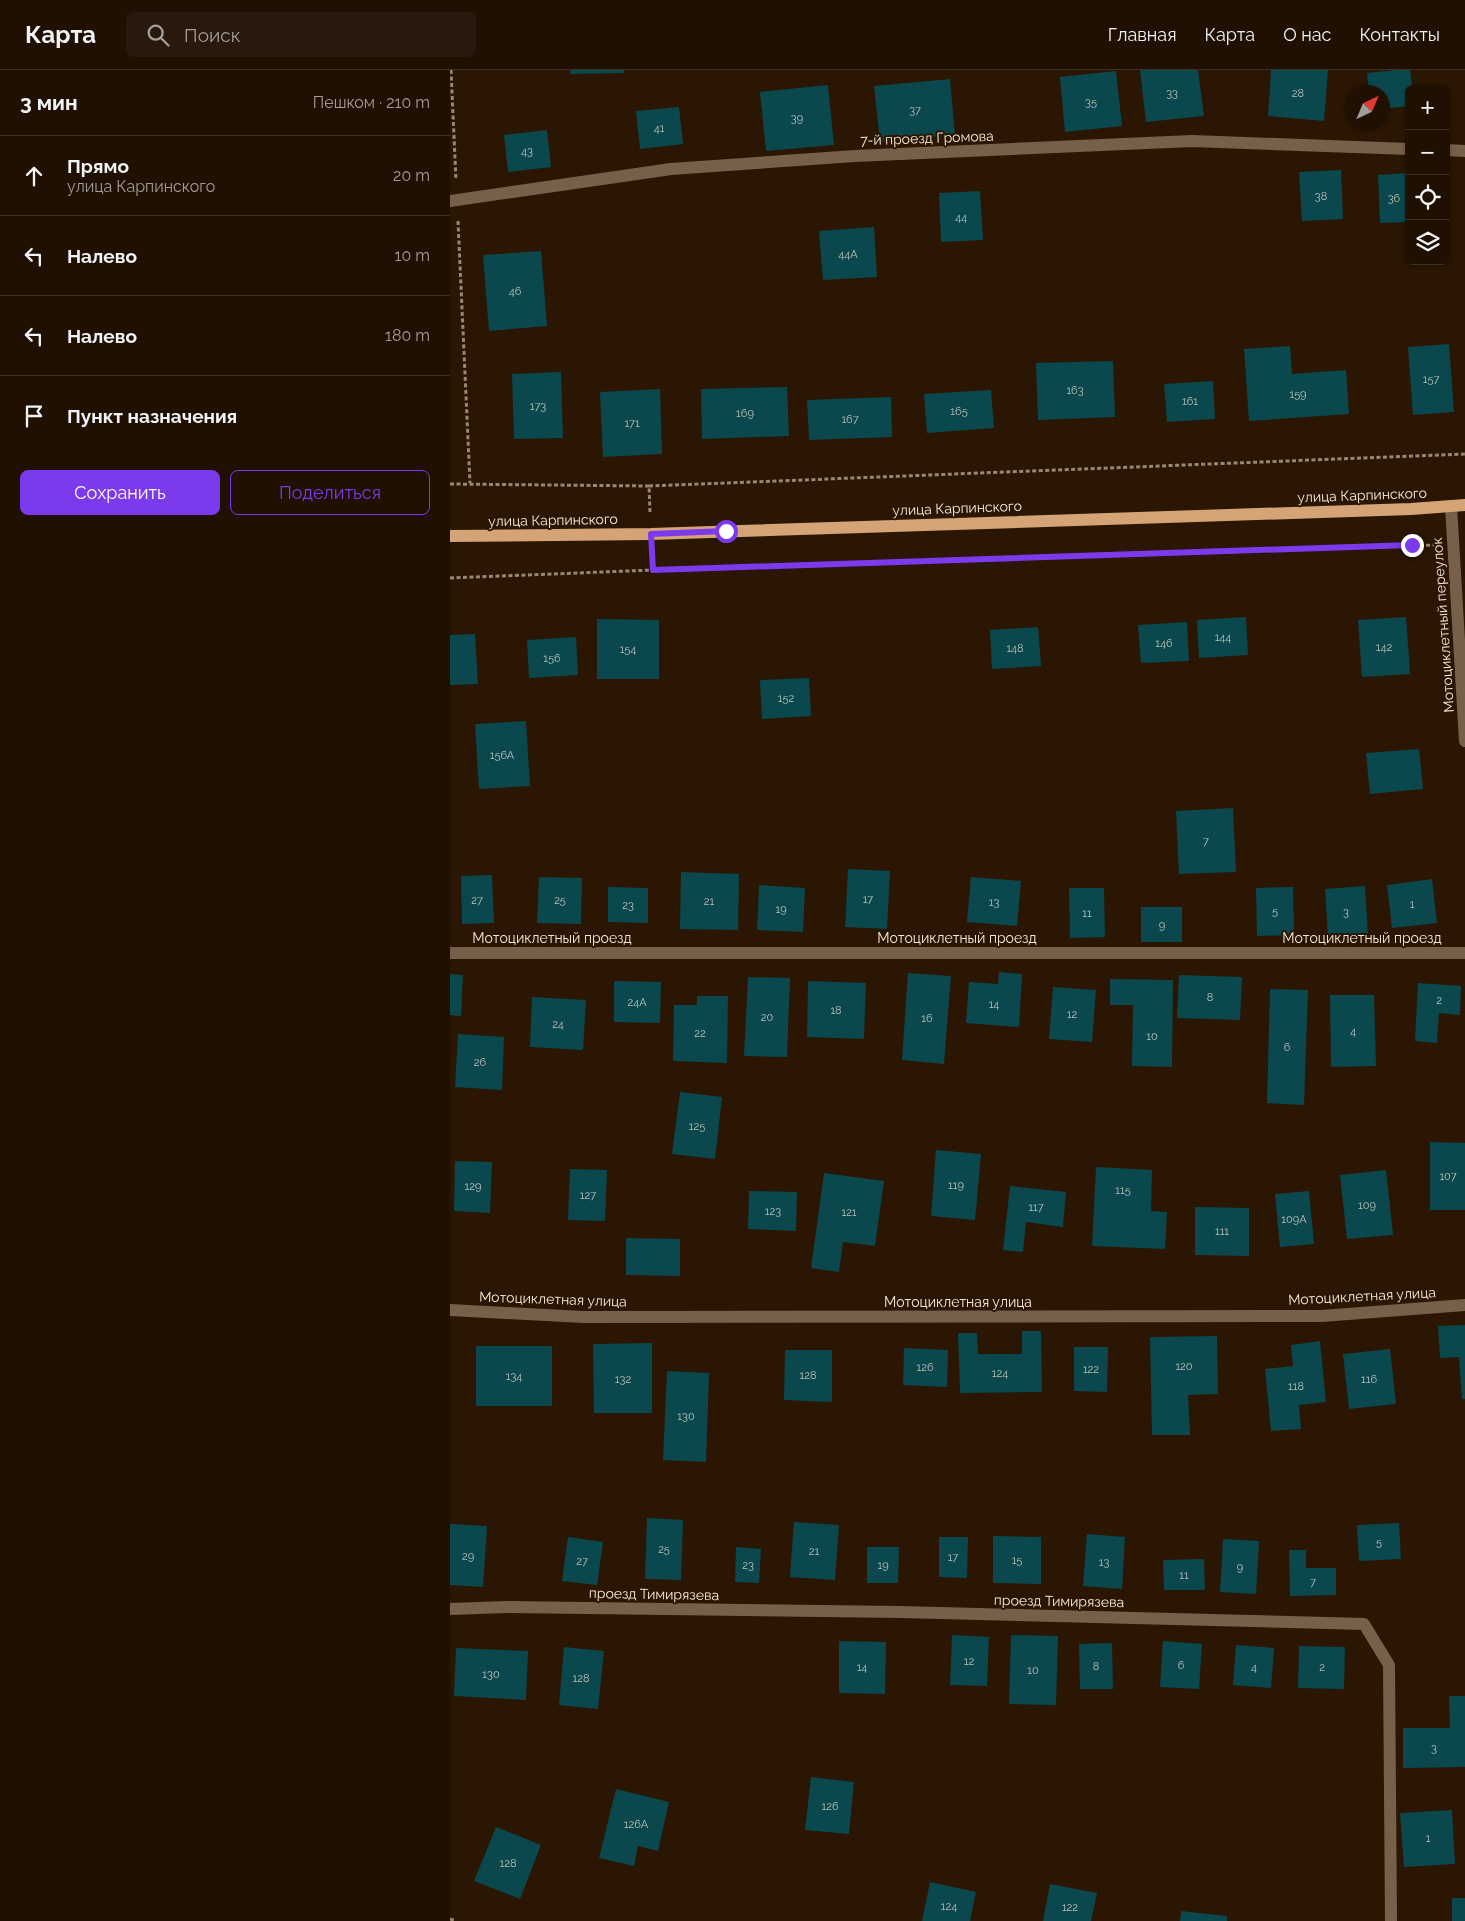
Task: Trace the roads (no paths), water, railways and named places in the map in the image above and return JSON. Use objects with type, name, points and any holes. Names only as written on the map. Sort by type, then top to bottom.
[{"type":"main road","name":"улица Карпинского","points":[[450,536],[651,534],[1465,505]]},
{"type":"street","name":"7-й проезд Громова","points":[[453,201],[671,169],[855,156],[1192,142],[1405,149]]},
{"type":"street","points":[[1450,150],[1465,151]]},
{"type":"street","name":"Мотоциклетный переулок","points":[[1450,506],[1465,741]]},
{"type":"street","name":"Мотоциклетный проезд","points":[[450,954],[1465,953]]},
{"type":"street","name":"Мотоциклетная улица","points":[[450,1310],[583,1318],[1302,1316],[1465,1305]]},
{"type":"street","name":"проезд Тимирязева","points":[[450,1609],[508,1607],[901,1612],[1364,1624],[1389,1665],[1390,1921]]}]
